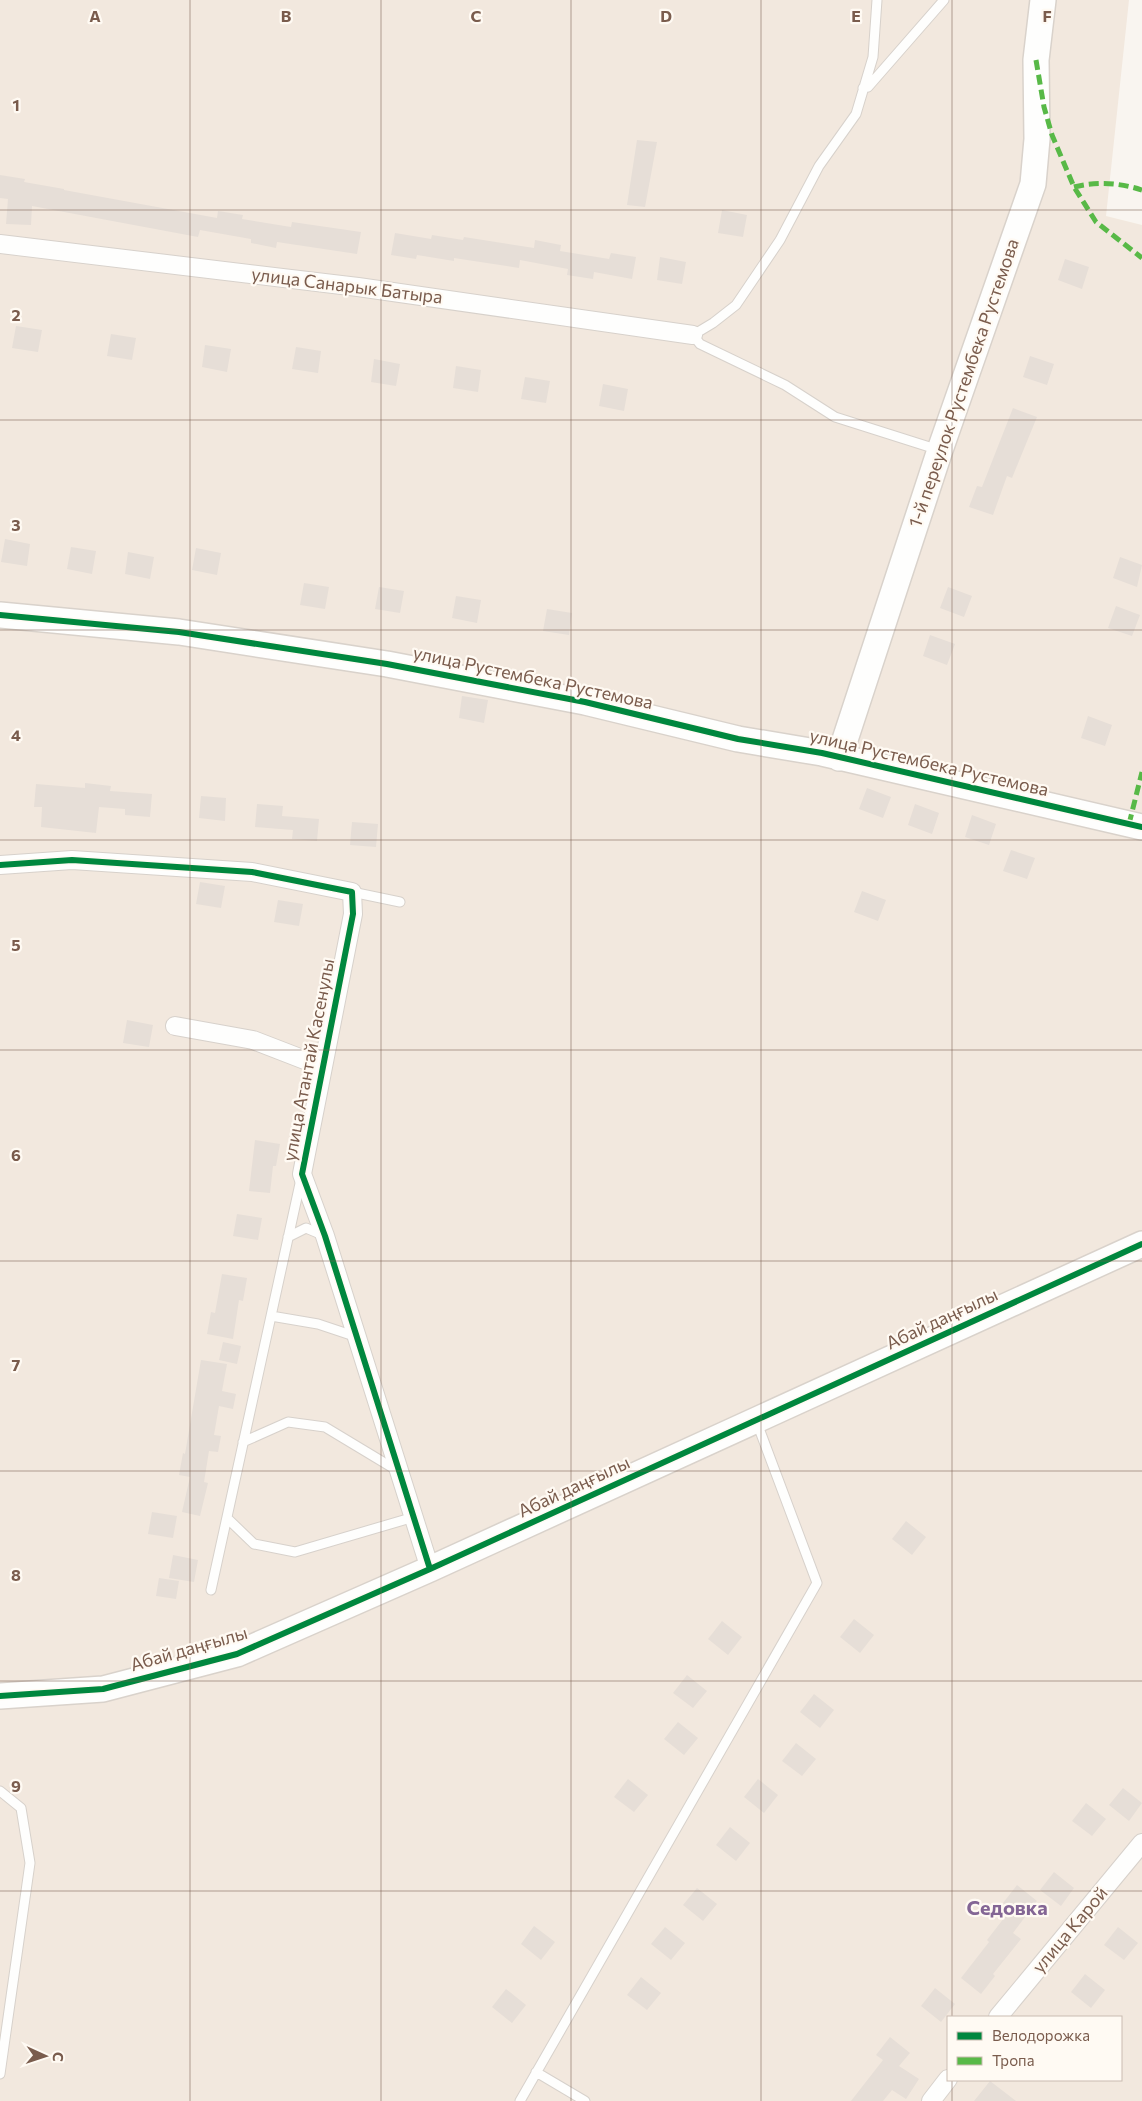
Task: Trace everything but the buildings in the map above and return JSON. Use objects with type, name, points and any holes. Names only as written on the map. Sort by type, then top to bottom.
[{"type":"street","name":"1-й переулок Рустембека Рустемова","points":[[839,758],[940,450],[1033,184],[1037,139],[1036,60],[1043,0]]},
{"type":"street","name":"улица Санарык Батыра","points":[[0,244],[358,287],[692,335]]},
{"type":"street","name":"улица Рустембека Рустемова","points":[[0,615],[179,632],[387,664],[585,702],[738,739],[839,758],[1142,827]]},
{"type":"street","points":[[0,865],[72,860],[252,872],[352,892]]},
{"type":"street","name":"улица Атантай Касенулы","points":[[352,892],[353,914],[302,1174],[325,1236],[430,1569]]},
{"type":"street","points":[[175,1026],[253,1040],[323,1067]]},
{"type":"street","name":"Абай даңғылы","points":[[0,1696],[103,1689],[237,1654],[430,1569],[1142,1244]]},
{"type":"street","name":"улица Карой","points":[[999,2016],[1142,1843]]},
{"type":"street","points":[[930,2101],[947,2080]]},
{"type":"lane","points":[[877,0],[873,57],[856,114],[819,166],[780,240],[736,305],[713,323],[692,335],[700,344],[785,385],[835,417],[940,450]]},
{"type":"lane","points":[[864,88],[868,87],[944,0]]},
{"type":"lane","points":[[352,892],[400,902]]},
{"type":"lane","points":[[211,1590],[302,1174]]},
{"type":"lane","points":[[288,1237],[306,1228],[325,1236]]},
{"type":"lane","points":[[271,1316],[318,1324],[358,1338]]},
{"type":"lane","points":[[520,2101],[817,1583],[756,1420]]},
{"type":"lane","points":[[243,1442],[288,1422],[324,1427],[400,1473]]},
{"type":"lane","points":[[227,1518],[254,1544],[295,1552],[414,1518]]},
{"type":"lane","points":[[0,1791],[21,1808],[30,1863],[0,2074]]},
{"type":"lane","points":[[536,2072],[585,2101]]},
{"type":"shaded area","points":[[0,0],[1129,0],[1106,216],[1142,225],[1142,2101],[0,2101]]},
{"type":"marked path","points":[[1036,60],[1044,107],[1052,135],[1074,187],[1096,222],[1142,258]]},
{"type":"marked path","points":[[1074,187],[1108,184],[1142,190]]},
{"type":"marked path","points":[[1129,824],[1142,772]]},
{"type":"cycle path","points":[[0,615],[179,632],[387,664],[585,702],[738,739],[822,753],[1142,827]]},
{"type":"cycle path","points":[[0,865],[72,860],[252,872],[352,892],[353,914],[302,1174],[325,1236],[430,1569]]},
{"type":"cycle path","points":[[0,1696],[103,1689],[237,1654],[430,1569],[1142,1244]]},
{"type":"district","name":"Седовка","points":[[1007,1908]]}]
